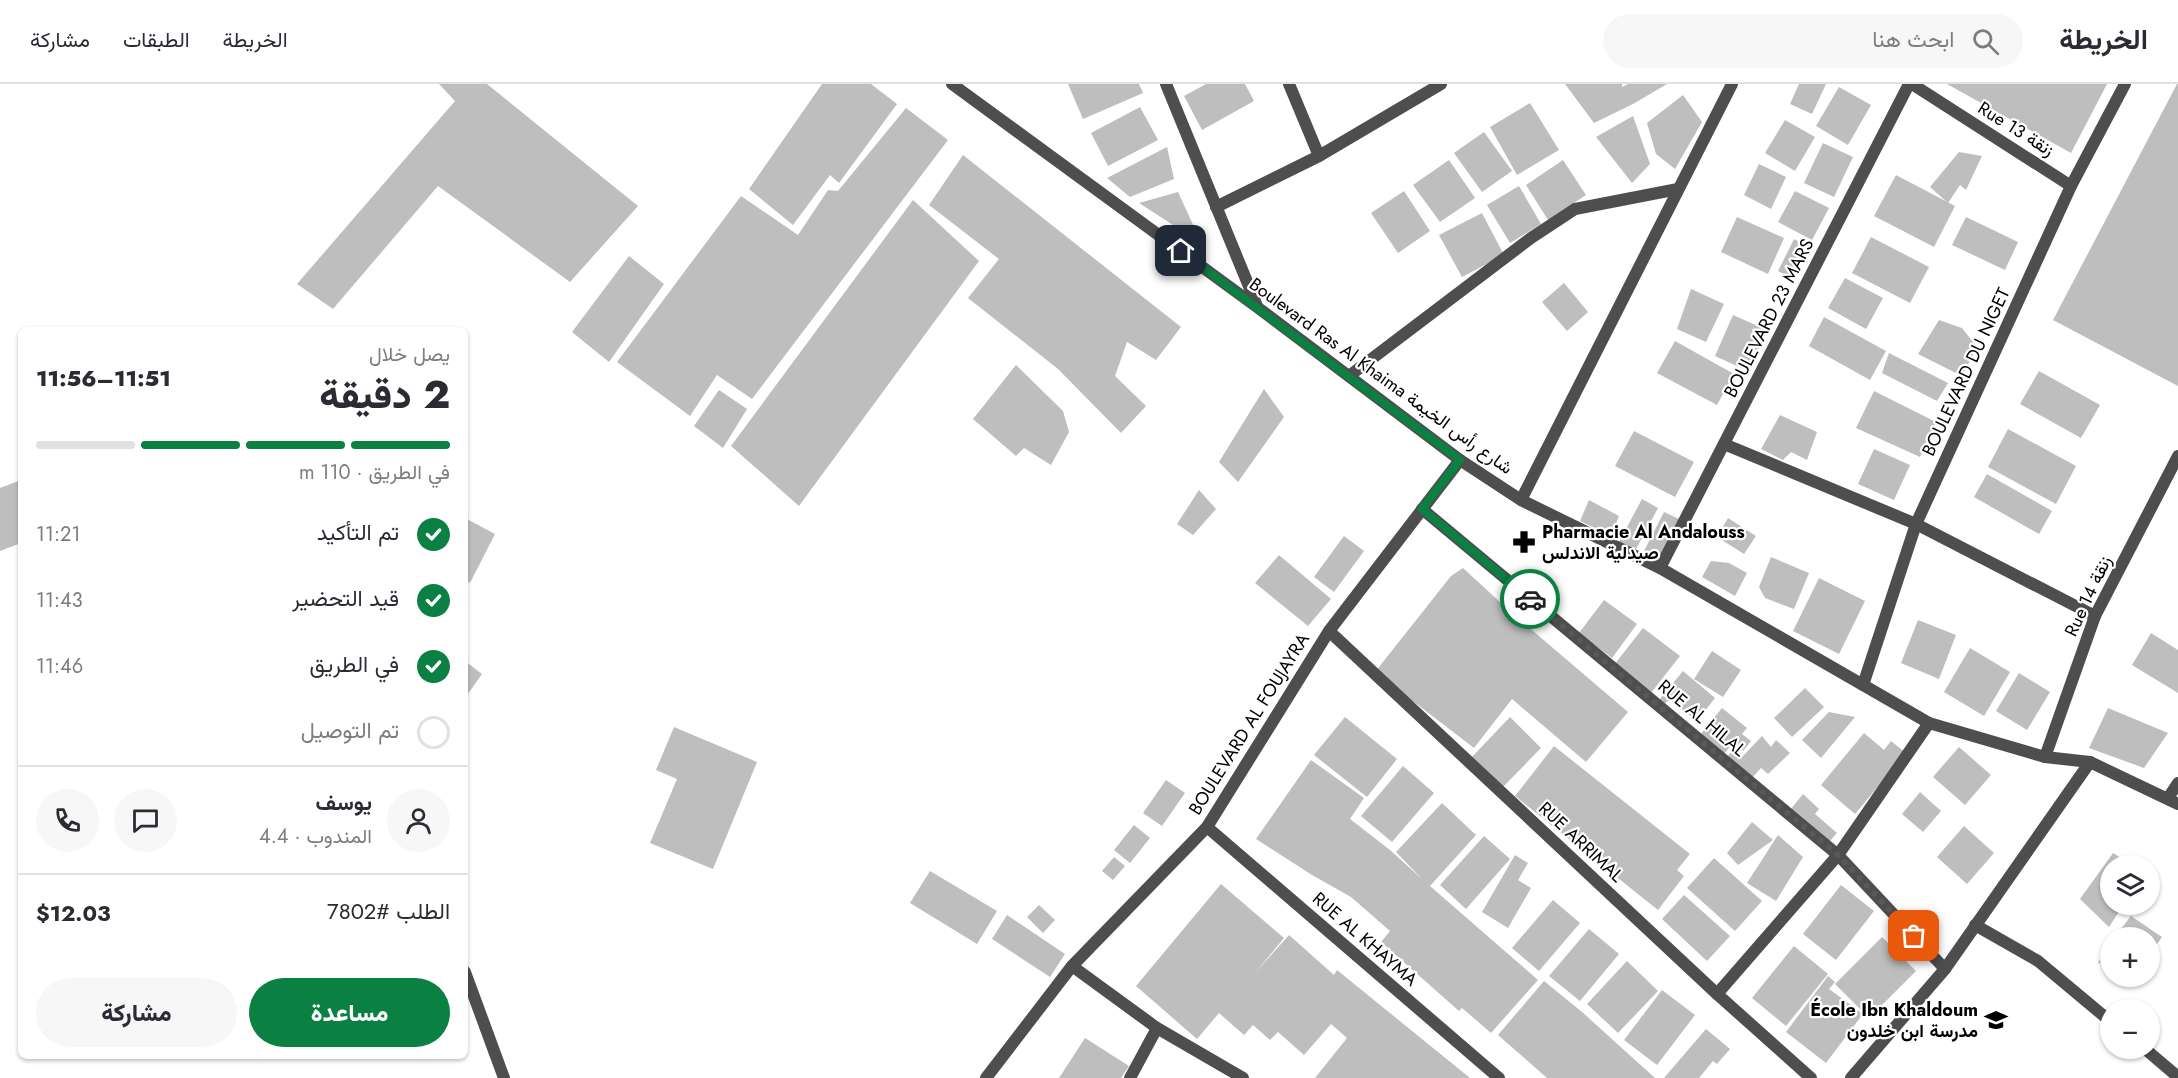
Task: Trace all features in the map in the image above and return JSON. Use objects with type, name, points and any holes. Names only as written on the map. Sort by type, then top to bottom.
[{"type":"street","name":"Boulevard Ras Al Khaima شارع رأس الخيمة","points":[[952,84],[1257,307],[1460,460],[1521,500],[1660,568],[1929,723],[2045,757],[2090,762],[2173,801]]},
{"type":"street","points":[[1166,84],[1257,307]]},
{"type":"street","points":[[1289,84],[1319,156]]},
{"type":"street","points":[[1216,207],[1319,156],[1441,84]]},
{"type":"street","points":[[1521,500],[1732,84]]},
{"type":"street","name":"Rue 13 زنقة","points":[[1910,84],[2071,186]]},
{"type":"street","name":"BOULEVARD 23 MARS","points":[[1660,568],[1910,84]]},
{"type":"street","name":"BOULEVARD DU NIGET","points":[[1863,685],[1916,524],[2071,186],[2125,84]]},
{"type":"street","points":[[1349,376],[1531,238],[1575,209],[1678,189]]},
{"type":"street","points":[[1724,444],[1916,524],[2096,616]]},
{"type":"street","name":"Rue 14 زنقة","points":[[2045,757],[2096,616],[2178,456]]},
{"type":"street","name":"BOULEVARD AL FOUJAYRA","points":[[986,1078],[1072,966],[1207,827],[1329,631],[1460,460]]},
{"type":"street","name":"RUE AL HILAL","points":[[1422,509],[1838,855],[1945,969]]},
{"type":"street","name":"RUE ARRIMAL","points":[[1329,631],[1717,994],[1811,1078]]},
{"type":"street","points":[[1717,994],[1838,855],[1929,723]]},
{"type":"street","points":[[1851,1078],[1945,969],[2090,762]]},
{"type":"street","points":[[2173,801],[2178,783]]},
{"type":"street","name":"RUE AL KHAYMA","points":[[1207,827],[1499,1078]]},
{"type":"street","points":[[1975,925],[2038,961],[2100,1013]]},
{"type":"street","points":[[1072,966],[1157,1028],[1243,1078]]},
{"type":"street","points":[[468,980],[504,1078]]},
{"type":"street","points":[[1130,1078],[1157,1028]]},
{"type":"street","points":[[2157,1059],[2178,1077]]},
{"type":"building","points":[[439,84],[487,84],[638,206],[570,282],[438,186],[333,309],[297,284],[455,101]]},
{"type":"building","points":[[822,84],[871,84],[897,104],[839,183],[830,175],[793,225],[749,189]]},
{"type":"building","points":[[1068,84],[1139,84],[1143,93],[1083,119]]},
{"type":"building","points":[[1206,84],[1245,84],[1254,101],[1202,130],[1184,96]]},
{"type":"building","points":[[1565,84],[1622,84],[1622,87],[1628,84],[1667,84],[1594,123]]},
{"type":"building","points":[[1799,84],[1826,84],[1812,114],[1790,104]]},
{"type":"building","points":[[1947,84],[2107,84],[2071,153]]},
{"type":"building","points":[[2178,84],[2178,386],[2053,320]]},
{"type":"building","points":[[1839,87],[1871,105],[1848,145],[1816,126]]},
{"type":"building","points":[[1683,95],[1702,122],[1675,169],[1656,154],[1647,123]]},
{"type":"building","points":[[1530,103],[1559,150],[1517,175],[1490,127]]},
{"type":"building","points":[[1140,107],[1158,140],[1108,166],[1091,133]]},
{"type":"building","points":[[906,108],[948,140],[752,399],[717,375],[690,416],[617,362],[741,196],[798,235],[828,190],[838,191]]},
{"type":"building","points":[[1633,116],[1650,164],[1632,183],[1596,137]]},
{"type":"building","points":[[1785,120],[1815,137],[1795,171],[1765,153]]},
{"type":"building","points":[[1484,132],[1512,171],[1482,192],[1454,153]]},
{"type":"building","points":[[1823,143],[1853,157],[1834,197],[1804,183]]},
{"type":"building","points":[[1167,147],[1174,179],[1130,197],[1107,178]]},
{"type":"building","points":[[1959,152],[1982,156],[1966,190],[1960,185],[1948,203],[1930,187]]},
{"type":"building","points":[[963,155],[1181,327],[1156,360],[1127,342],[1115,376],[1146,406],[1121,433],[1058,369],[968,298],[999,259],[929,205]]},
{"type":"building","points":[[1449,160],[1475,198],[1440,222],[1413,185]]},
{"type":"building","points":[[1563,160],[1586,195],[1548,220],[1526,185]]},
{"type":"building","points":[[1759,164],[1786,177],[1771,209],[1744,195]]},
{"type":"building","points":[[1896,175],[1955,206],[1934,247],[1874,216]]},
{"type":"building","points":[[1519,186],[1541,224],[1510,243],[1487,205]]},
{"type":"building","points":[[1404,191],[1430,231],[1398,253],[1371,213]]},
{"type":"building","points":[[1795,191],[1829,208],[1812,240],[1778,222]]},
{"type":"building","points":[[1178,192],[1195,229],[1184,232],[1139,203]]},
{"type":"building","points":[[913,200],[979,261],[799,506],[731,446]]},
{"type":"building","points":[[1482,213],[1504,255],[1462,277],[1439,235]]},
{"type":"building","points":[[1737,217],[1784,238],[1768,274],[1721,252]]},
{"type":"building","points":[[1966,217],[2018,242],[2005,270],[1952,245]]},
{"type":"building","points":[[1871,237],[1929,267],[1910,303],[1852,273]]},
{"type":"building","points":[[1794,239],[1805,245],[1789,277],[1778,271]]},
{"type":"building","points":[[629,256],[664,284],[609,362],[572,332]]},
{"type":"building","points":[[1845,278],[1883,298],[1866,329],[1828,308]]},
{"type":"building","points":[[1564,283],[1588,312],[1567,331],[1542,302]]},
{"type":"building","points":[[1691,289],[1724,304],[1706,342],[1677,329]]},
{"type":"building","points":[[1733,315],[1767,330],[1748,371],[1715,356]]},
{"type":"building","points":[[1824,317],[1886,351],[1870,380],[1809,346]]},
{"type":"building","points":[[1939,320],[1962,328],[1977,347],[1962,376],[1918,354]]},
{"type":"building","points":[[1675,341],[1734,374],[1717,405],[1657,373]]},
{"type":"building","points":[[1889,353],[1948,383],[1937,401],[1882,373]]},
{"type":"building","points":[[1016,365],[1063,411],[1069,432],[1051,465],[1024,448],[1016,456],[973,419]]},
{"type":"building","points":[[2039,371],[2100,405],[2081,438],[2020,404]]},
{"type":"building","points":[[1264,389],[1284,417],[1238,482],[1219,462]]},
{"type":"building","points":[[719,390],[747,409],[723,448],[694,426]]},
{"type":"building","points":[[1874,391],[1936,422],[1920,457],[1856,428]]},
{"type":"building","points":[[1780,415],[1817,432],[1807,460],[1791,452],[1783,460],[1761,449]]},
{"type":"building","points":[[2008,429],[2076,466],[2056,504],[1988,467]]},
{"type":"building","points":[[1634,431],[1694,462],[1675,497],[1615,466]]},
{"type":"building","points":[[1874,449],[1910,465],[1894,500],[1858,484]]},
{"type":"building","points":[[1987,474],[2052,511],[2039,534],[1974,497]]},
{"type":"building","points":[[18,481],[18,544],[0,551],[0,488]]},
{"type":"building","points":[[1199,490],[1216,509],[1193,535],[1177,524]]},
{"type":"building","points":[[1642,499],[1658,508],[1635,551],[1619,542]]},
{"type":"building","points":[[1589,500],[1619,516],[1611,536],[1580,521]]},
{"type":"building","points":[[1664,512],[1681,520],[1658,564],[1642,555]]},
{"type":"building","points":[[1728,518],[1756,536],[1744,554],[1717,537]]},
{"type":"building","points":[[468,520],[495,534],[470,583],[468,581]]},
{"type":"building","points":[[1344,536],[1364,551],[1334,592],[1314,577]]},
{"type":"building","points":[[1279,555],[1331,599],[1308,626],[1255,583]]},
{"type":"building","points":[[1771,557],[1809,573],[1794,609],[1765,598],[1759,587]]},
{"type":"building","points":[[1711,561],[1729,563],[1747,573],[1735,596],[1702,577]]},
{"type":"building","points":[[1463,568],[1628,712],[1586,762],[1512,699],[1474,748],[1375,672],[1451,576]]},
{"type":"building","points":[[1819,578],[1865,601],[1839,654],[1793,631]]},
{"type":"building","points":[[1604,600],[1637,624],[1612,658],[1579,633]]},
{"type":"building","points":[[1918,620],[1956,635],[1939,679],[1901,663]]},
{"type":"building","points":[[1643,628],[1680,656],[1651,693],[1614,665]]},
{"type":"building","points":[[2151,633],[2178,650],[2178,693],[2132,665]]},
{"type":"building","points":[[1970,648],[2010,672],[1984,716],[1944,692]]},
{"type":"building","points":[[1712,651],[1741,670],[1723,697],[1694,679]]},
{"type":"building","points":[[468,663],[482,674],[468,694]]},
{"type":"building","points":[[1683,671],[1715,698],[1697,721],[1669,699],[1665,704],[1659,700]]},
{"type":"building","points":[[2019,673],[2050,692],[2027,730],[1996,711]]},
{"type":"building","points":[[1805,688],[1824,707],[1792,737],[1774,718]]},
{"type":"building","points":[[1722,708],[1747,728],[1742,734],[1751,741],[1743,751],[1733,743],[1723,755],[1699,736]]},
{"type":"building","points":[[2108,708],[2168,733],[2144,768],[2089,748]]},
{"type":"building","points":[[1829,712],[1855,717],[1821,758],[1802,740]]},
{"type":"building","points":[[1345,717],[1397,759],[1367,797],[1314,755]]},
{"type":"building","points":[[1510,717],[1541,748],[1502,788],[1471,758]]},
{"type":"building","points":[[674,727],[757,762],[713,869],[650,843],[677,779],[656,770]]},
{"type":"building","points":[[1864,733],[1884,750],[1891,741],[1906,753],[1855,814],[1821,785]]},
{"type":"building","points":[[1762,736],[1771,747],[1776,740],[1790,753],[1768,774],[1761,768],[1751,779],[1728,756],[1733,749],[1742,757]]},
{"type":"building","points":[[1554,746],[1690,854],[1677,870],[1684,876],[1658,910],[1515,796]]},
{"type":"building","points":[[1959,747],[1991,775],[1965,805],[1933,777]]},
{"type":"building","points":[[1311,760],[1364,798],[1350,819],[1422,879],[1396,852],[1442,803],[1476,835],[1430,886],[1538,980],[1491,1033],[1462,1008],[1459,1011],[1381,942],[1390,931],[1351,897],[1256,839]]},
{"type":"building","points":[[1403,766],[1434,793],[1392,842],[1361,816]]},
{"type":"building","points":[[1166,780],[1185,793],[1162,826],[1143,813]]},
{"type":"building","points":[[1920,792],[1941,811],[1923,832],[1902,814]]},
{"type":"building","points":[[1803,794],[1819,809],[1815,814],[1837,833],[1828,843],[1790,810]]},
{"type":"building","points":[[1752,822],[1773,840],[1738,865],[1727,853]]},
{"type":"building","points":[[1134,825],[1150,838],[1130,863],[1114,850]]},
{"type":"building","points":[[1964,826],[1994,853],[1967,884],[1937,857]]},
{"type":"building","points":[[1778,835],[1803,857],[1776,901],[1747,883]]},
{"type":"building","points":[[1484,836],[1510,859],[1466,909],[1440,885]]},
{"type":"building","points":[[1515,855],[1528,863],[1518,880],[1531,888],[1508,928],[1482,912]]},
{"type":"building","points":[[1114,857],[1125,866],[1113,880],[1102,871]]},
{"type":"building","points":[[1714,858],[1762,901],[1735,931],[1687,888]]},
{"type":"building","points":[[930,871],[997,911],[977,944],[910,903]]},
{"type":"building","points":[[2100,871],[2100,915],[2117,915],[2109,927],[2080,899]]},
{"type":"building","points":[[1221,884],[1284,938],[1256,972],[1289,935],[1334,975],[1337,970],[1470,1078],[1315,1078],[1347,1038],[1331,1024],[1304,1055],[1278,1032],[1270,1040],[1253,1025],[1244,1035],[1219,1013],[1197,1039],[1136,986]]},
{"type":"building","points":[[1841,885],[1874,911],[1836,960],[1803,934]]},
{"type":"building","points":[[1684,895],[1730,936],[1707,961],[1662,919]]},
{"type":"building","points":[[1553,900],[1580,923],[1539,971],[1512,948]]},
{"type":"building","points":[[1039,905],[1055,920],[1043,933],[1027,917]]},
{"type":"building","points":[[1007,915],[1065,954],[1050,977],[992,939]]},
{"type":"building","points":[[2131,916],[2147,927],[2122,927]]},
{"type":"building","points":[[1589,929],[1619,954],[1580,1001],[1549,976]]},
{"type":"building","points":[[1882,937],[1916,971],[1869,1018],[1835,984]]},
{"type":"building","points":[[1794,946],[1828,974],[1786,1026],[1752,998]]},
{"type":"building","points":[[1627,961],[1658,991],[1618,1033],[1587,1004]]},
{"type":"building","points":[[1828,976],[1835,982],[1829,989],[1863,1014],[1826,1063],[1786,1032]]},
{"type":"building","points":[[1544,981],[1655,1078],[1547,1078],[1498,1035]]},
{"type":"building","points":[[1662,990],[1695,1015],[1657,1065],[1624,1040]]},
{"type":"building","points":[[1706,1029],[1730,1049],[1717,1064],[1713,1061],[1699,1078],[1664,1078]]},
{"type":"building","points":[[1085,1038],[1129,1066],[1121,1078],[1059,1078]]},
{"type":"way so far","points":[[1530,599],[1838,855],[1914,936]]},
{"type":"place","name":"Pharmacie Al Andalouss صيدلية الاندلس","points":[[1524,542]]},
{"type":"place","name":"École Ibn Khaldoum مدرسة ابن خلدون","points":[[1996,1020]]},
{"type":"route","points":[[1181,251],[1460,460],[1422,509],[1530,599]]}]
